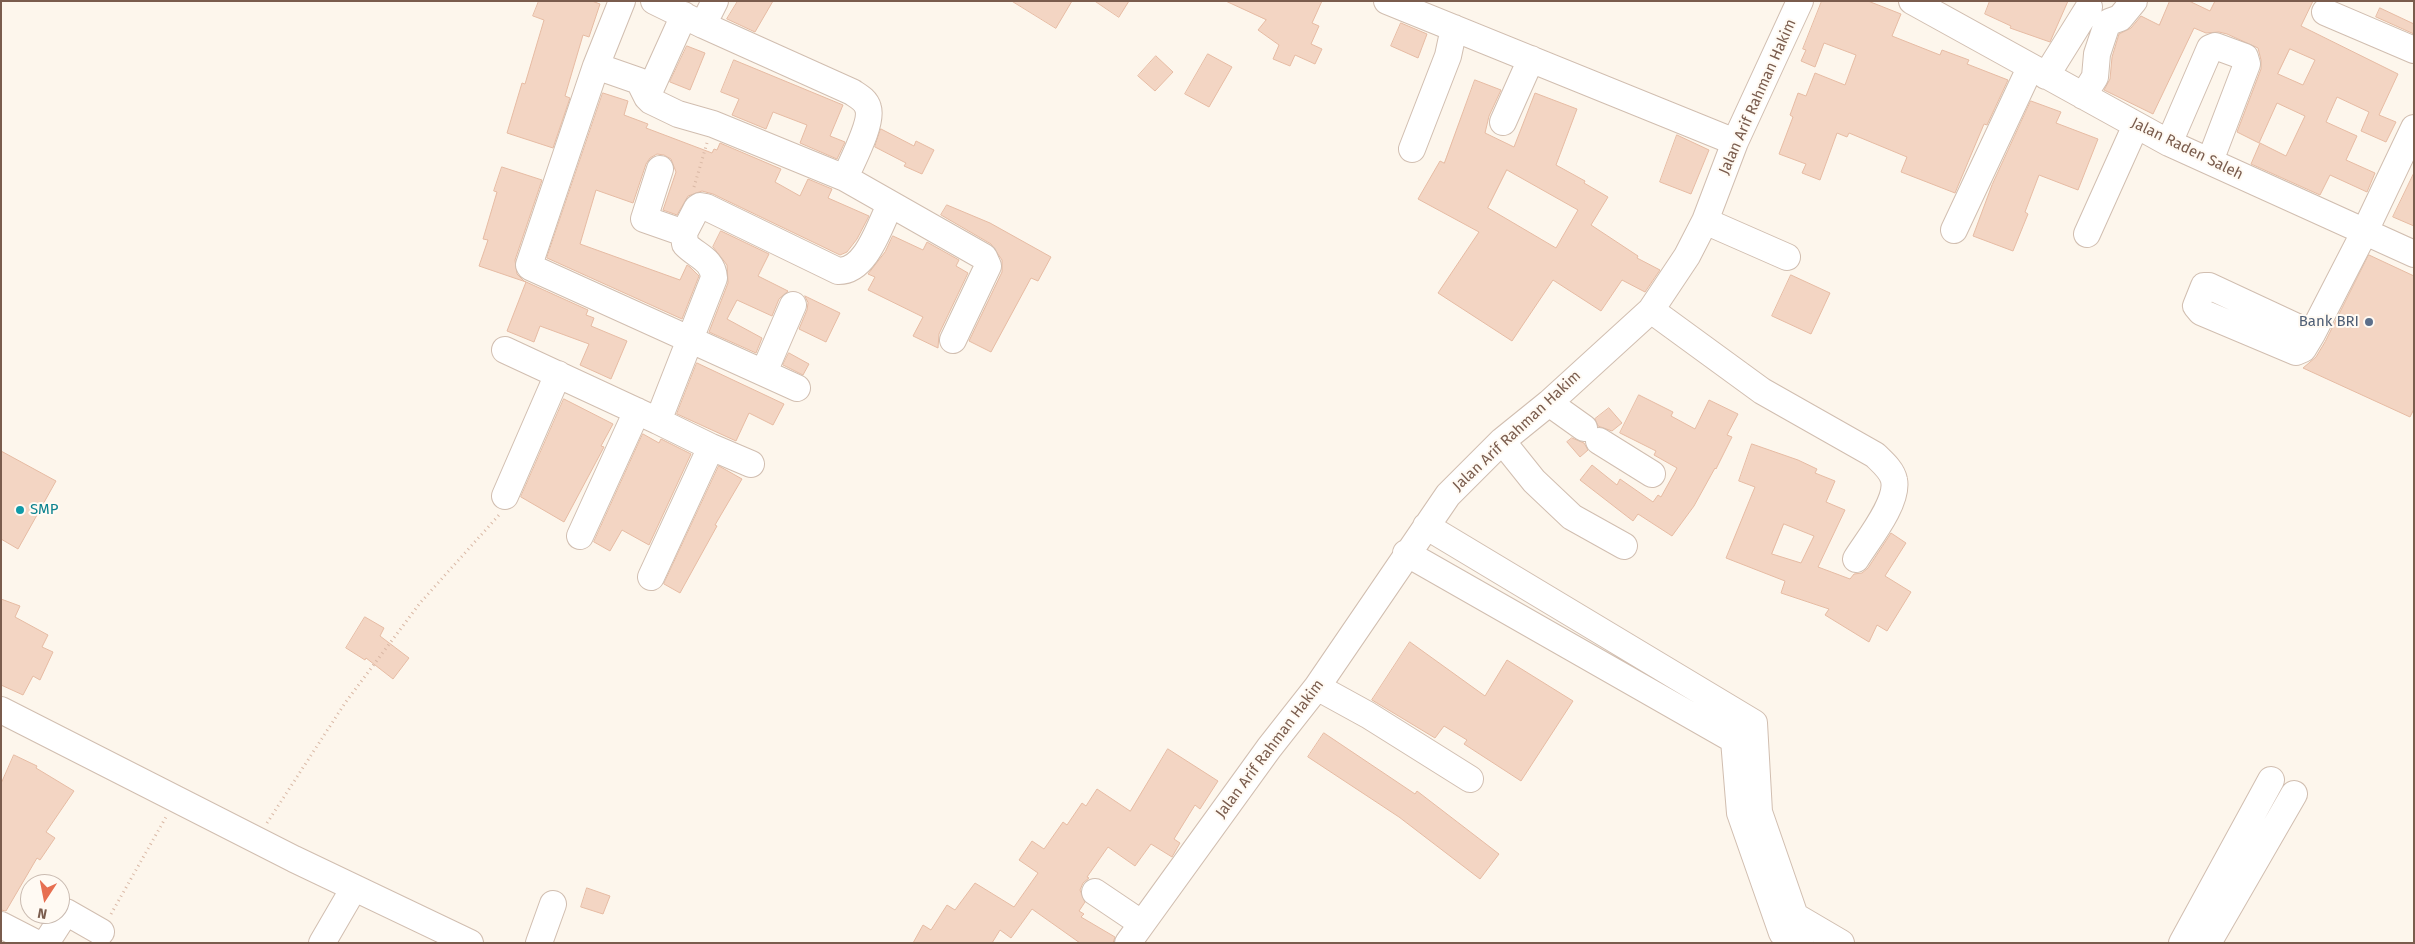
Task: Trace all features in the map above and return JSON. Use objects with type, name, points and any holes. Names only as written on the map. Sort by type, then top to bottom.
[{"type":"street","points":[[622,1],[596,66],[529,264],[530,267],[797,388]]},
{"type":"street","points":[[654,1],[852,92],[863,100],[869,109],[868,121],[845,178]]},
{"type":"street","points":[[647,97],[693,20],[715,1]]},
{"type":"street","points":[[1387,1],[1735,142]]},
{"type":"street","name":"Jalan Arif Rahman Hakim","points":[[1135,933],[1269,748],[1317,687],[1406,553],[1467,474],[1502,441],[1549,403],[1651,310],[1687,256],[1705,221],[1735,142],[1800,1]]},
{"type":"street","name":"Jalan Raden Saleh","points":[[1912,1],[2169,143],[2414,254]]},
{"type":"street","points":[[2083,96],[2095,77],[2097,54],[2106,26],[2109,22],[2120,18],[2134,1]]},
{"type":"street","points":[[1954,230],[2038,72],[2089,7]]},
{"type":"street","points":[[2324,12],[2414,50]]},
{"type":"street","points":[[1412,150],[1448,56],[1454,28]]},
{"type":"street","points":[[2169,143],[2210,48],[2214,46],[2245,57],[2247,64],[2210,161]]},
{"type":"street","points":[[1503,122],[1531,59]]},
{"type":"street","points":[[596,66],[639,81],[647,97],[678,114],[713,124],[845,178],[984,257],[988,261],[988,266],[953,340]]},
{"type":"street","points":[[2087,234],[2136,125]]},
{"type":"street","points":[[2312,334],[2365,231],[2414,128]]},
{"type":"street","points":[[660,169],[644,219],[687,225]]},
{"type":"street","points":[[580,536],[689,339],[711,290],[714,270],[708,262],[688,246],[687,225],[697,208],[700,206],[706,207],[838,271],[848,271],[861,262],[890,205]]},
{"type":"street","points":[[1705,221],[1787,258]]},
{"type":"street","points":[[764,372],[793,305]]},
{"type":"street","points":[[1651,310],[1762,391],[1876,455],[1894,478],[1894,487],[1891,502],[1856,559]]},
{"type":"street","points":[[505,350],[751,464]]},
{"type":"street","points":[[504,503],[558,374]]},
{"type":"street","points":[[1549,403],[1652,474]]},
{"type":"street","points":[[1502,441],[1534,481],[1572,517],[1624,546]]},
{"type":"street","points":[[651,576],[711,447]]},
{"type":"street","points":[[1426,526],[1754,723],[1759,812],[1795,916],[1841,943]]},
{"type":"street","points":[[1406,553],[1734,740],[1740,813],[1782,933],[1800,943]]},
{"type":"street","points":[[1317,687],[1368,715],[1470,779]]},
{"type":"street","points":[[4,718],[177,798],[354,888],[470,943]]},
{"type":"street","points":[[2182,943],[2271,780]]},
{"type":"street","points":[[2208,943],[2294,794]]},
{"type":"street","points":[[322,943],[354,888]]},
{"type":"street","points":[[1095,892],[1135,933]]},
{"type":"street","points":[[539,943],[553,904]]},
{"type":"street","points":[[70,914],[101,932]]},
{"type":"street","points":[[46,943],[56,924]]},
{"type":"street","points":[[1,925],[36,943]]},
{"type":"path","points":[[687,225],[692,195],[713,124]]},
{"type":"path","points":[[257,838],[345,703],[420,603],[504,503]]},
{"type":"path","points":[[101,932],[177,798]]},
{"type":"building","points":[[539,1],[592,1],[600,4],[589,37],[583,35],[565,96],[570,98],[553,148],[507,133],[522,83],[525,84],[544,20],[533,16]]},
{"type":"building","points":[[738,1],[773,1],[755,32],[727,19]]},
{"type":"building","points":[[1012,1],[1072,1],[1056,28]]},
{"type":"building","points":[[1095,1],[1129,1],[1119,17]]},
{"type":"building","points":[[1226,1],[1322,1],[1312,23],[1319,26],[1311,44],[1322,49],[1315,64],[1295,55],[1290,66],[1273,59],[1279,45],[1258,30],[1266,20]]},
{"type":"building","points":[[1822,1],[1868,1],[1901,14],[1892,36],[1940,55],[1942,50],[1969,60],[1967,64],[2008,80],[1987,125],[1984,124],[1955,193],[1901,172],[1907,157],[1849,133],[1847,137],[1837,133],[1820,180],[1802,173],[1806,164],[1779,154],[1793,117],[1790,115],[1798,93],[1806,96],[1815,73],[1845,85],[1856,55],[1824,43],[1815,67],[1801,61],[1806,50],[1803,49]]},
{"type":"building","points":[[1990,1],[2068,1],[2050,42],[2010,28],[2011,26],[1985,14]]},
{"type":"building","points":[[2170,1],[2189,1],[2210,11],[2215,1],[2313,1],[2301,26],[2398,74],[2379,115],[2396,122],[2386,142],[2361,131],[2369,112],[2337,97],[2326,122],[2357,136],[2346,160],[2375,173],[2367,192],[2330,175],[2320,195],[2251,164],[2260,143],[2286,156],[2305,116],[2277,103],[2259,143],[2237,132],[2261,69],[2261,60],[2258,48],[2227,34],[2219,32],[2206,33],[2194,28],[2153,114],[2104,90],[2110,79],[2112,57],[2119,34],[2131,28],[2141,16],[2159,25]],"holes":[[[2290,49],[2315,60],[2303,85],[2278,74]]]},
{"type":"building","points":[[2380,8],[2414,24],[2414,34],[2376,17]]},
{"type":"building","points":[[1401,23],[1427,34],[1418,58],[1391,46]]},
{"type":"building","points":[[687,46],[705,53],[690,90],[670,82]]},
{"type":"building","points":[[1208,54],[1232,67],[1209,107],[1185,94]]},
{"type":"building","points":[[1156,56],[1173,72],[1155,91],[1138,76]]},
{"type":"building","points":[[734,60],[843,105],[830,136],[845,142],[837,159],[800,143],[807,125],[773,112],[766,129],[732,115],[739,99],[721,92]]},
{"type":"building","points":[[1475,80],[1501,90],[1489,116],[1485,133],[1514,147],[1535,93],[1577,109],[1556,165],[1585,181],[1584,183],[1608,197],[1591,225],[1638,256],[1637,258],[1660,270],[1645,292],[1622,280],[1601,311],[1553,280],[1512,341],[1438,293],[1479,232],[1418,199],[1440,161],[1444,163]],"holes":[[[1507,170],[1578,210],[1556,248],[1488,208]]]},
{"type":"building","points":[[603,93],[628,101],[624,115],[648,124],[646,128],[712,153],[714,149],[717,150],[720,143],[781,169],[775,182],[800,196],[808,179],[832,189],[828,198],[869,216],[857,239],[847,252],[840,255],[713,194],[702,191],[688,196],[677,215],[663,210],[676,172],[671,159],[657,154],[650,158],[646,164],[633,203],[596,190],[580,244],[680,280],[687,265],[690,267],[699,276],[682,319],[547,258]]},
{"type":"building","points":[[2031,101],[2061,112],[2056,123],[2098,139],[2078,190],[2039,175],[2025,212],[2028,214],[2013,251],[1973,236],[1992,185]]},
{"type":"building","points":[[881,129],[914,146],[916,141],[934,150],[922,174],[904,166],[906,163],[875,147]]},
{"type":"building","points":[[1677,135],[1709,150],[1691,194],[1660,182]]},
{"type":"building","points":[[502,167],[542,180],[515,260],[517,274],[524,281],[588,310],[586,315],[594,318],[591,326],[627,341],[611,379],[580,365],[589,344],[540,326],[534,342],[507,331],[526,282],[479,266],[488,240],[483,239],[497,192],[494,191]]},
{"type":"building","points":[[2414,173],[2414,226],[2393,217]]},
{"type":"building","points":[[947,205],[990,223],[1051,257],[1038,281],[1031,278],[991,352],[969,341],[1002,272],[1002,260],[991,244],[941,215]]},
{"type":"building","points":[[721,231],[769,254],[758,276],[788,291],[779,299],[772,316],[737,300],[727,319],[762,338],[756,353],[709,332],[728,283],[727,265],[713,247]]},
{"type":"building","points":[[893,236],[923,250],[927,242],[959,260],[956,266],[968,273],[939,334],[938,348],[913,336],[923,317],[868,290],[875,277],[868,274],[885,252]]},
{"type":"building","name":"Bank BRI","points":[[2369,255],[2414,276],[2414,409],[2410,417],[2303,368],[2316,357],[2325,342]]},
{"type":"building","points":[[1791,275],[1830,293],[1811,334],[1772,316]]},
{"type":"building","points":[[805,296],[840,313],[826,342],[799,329],[807,310],[808,303]]},
{"type":"building","points":[[789,353],[809,364],[803,375],[783,365]]},
{"type":"building","points":[[697,363],[784,404],[773,425],[749,413],[736,441],[677,414]]},
{"type":"building","points":[[1639,395],[1673,412],[1671,416],[1695,429],[1709,400],[1738,414],[1727,435],[1732,437],[1716,469],[1694,506],[1672,536],[1638,514],[1633,521],[1580,480],[1592,465],[1617,485],[1620,479],[1653,502],[1658,495],[1661,497],[1677,468],[1654,455],[1656,451],[1620,433]]},
{"type":"building","points":[[564,399],[613,424],[601,446],[604,447],[564,522],[521,497]]},
{"type":"building","points":[[1609,408],[1622,423],[1612,431],[1598,426],[1595,419]]},
{"type":"building","points":[[643,434],[659,443],[661,439],[691,454],[649,545],[622,530],[610,551],[594,542]]},
{"type":"building","points":[[1572,438],[1584,443],[1588,450],[1580,457],[1567,442]]},
{"type":"building","points":[[1752,444],[1798,460],[1817,469],[1815,473],[1835,481],[1826,502],[1845,510],[1818,567],[1850,579],[1854,574],[1862,573],[1868,568],[1891,533],[1906,543],[1885,576],[1911,592],[1887,631],[1877,625],[1869,642],[1825,615],[1829,609],[1781,593],[1785,581],[1726,558],[1755,487],[1739,481]],"holes":[[[1784,524],[1814,536],[1801,563],[1772,554]]]},
{"type":"building","name":"SMP","points":[[1,451],[56,481],[18,549],[1,539]]},
{"type":"building","points":[[719,466],[742,479],[715,525],[717,526],[680,593],[664,584]]},
{"type":"building","points":[[1,599],[20,606],[15,617],[48,635],[42,647],[53,652],[40,680],[33,676],[23,695],[1,685]]},
{"type":"building","points":[[365,617],[384,628],[380,636],[409,658],[393,679],[366,658],[365,660],[346,648]]},
{"type":"building","points":[[1410,642],[1485,696],[1507,660],[1573,701],[1521,781],[1464,744],[1467,740],[1444,726],[1435,738],[1372,700]]},
{"type":"building","points":[[1324,733],[1415,794],[1417,791],[1499,854],[1480,879],[1399,817],[1308,757]]},
{"type":"building","points":[[1168,749],[1218,781],[1200,809],[1195,805],[1174,839],[1180,843],[1172,857],[1151,844],[1135,866],[1108,847],[1087,877],[1089,878],[1083,883],[1080,890],[1085,902],[1079,911],[1084,914],[1081,917],[1115,937],[1113,943],[1080,943],[1032,909],[1011,938],[1000,930],[992,943],[913,943],[923,925],[931,930],[947,905],[955,910],[975,883],[1014,907],[1038,873],[1019,860],[1032,841],[1044,849],[1063,822],[1067,825],[1082,803],[1086,806],[1097,789],[1130,811]]},
{"type":"building","points":[[14,755],[37,766],[36,768],[74,791],[46,832],[55,838],[40,860],[37,858],[28,874],[20,874],[20,887],[6,911],[1,910],[1,784]]},
{"type":"building","points":[[587,888],[610,896],[603,914],[581,907]]},
{"type":"place","name":"Bank BRI","points":[[2369,322]]},
{"type":"place","name":"SMP","points":[[20,510]]}]
